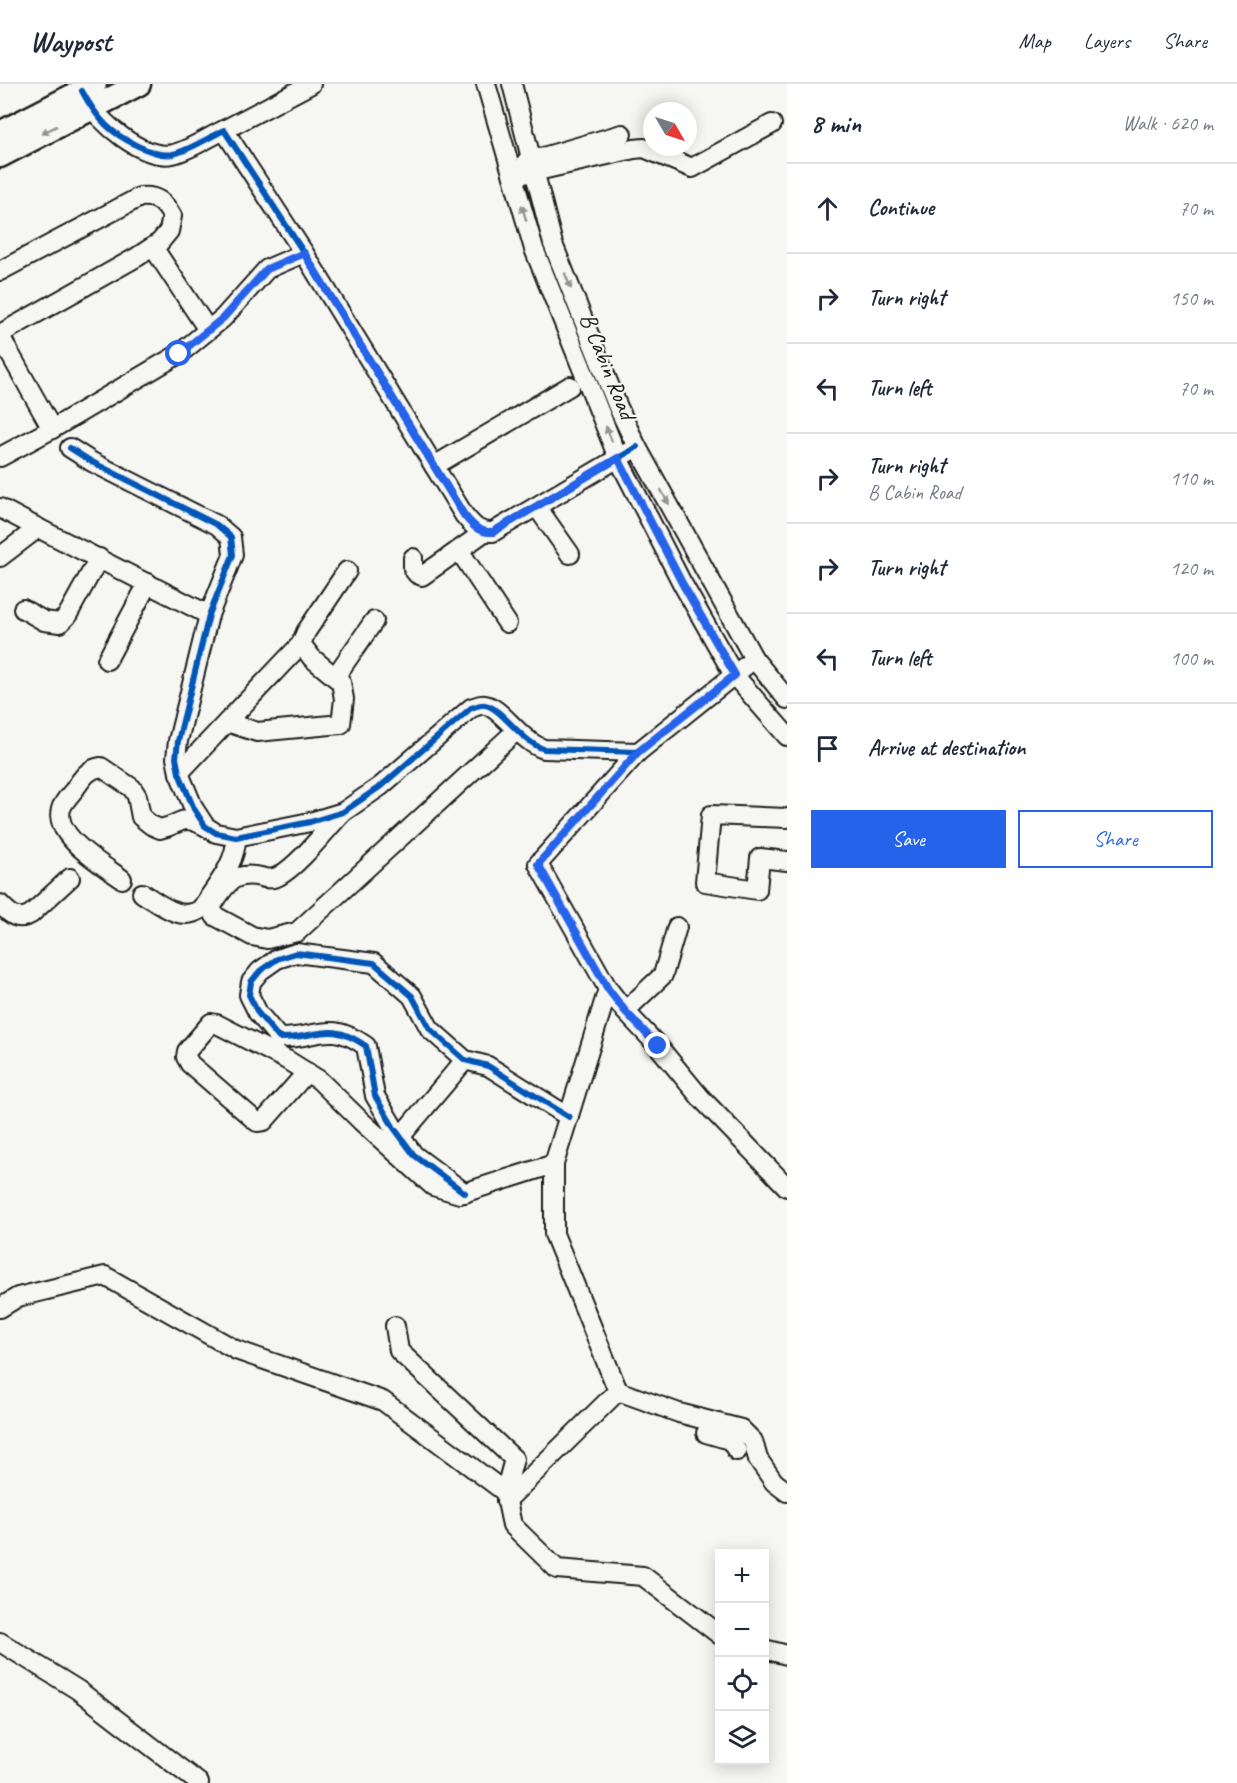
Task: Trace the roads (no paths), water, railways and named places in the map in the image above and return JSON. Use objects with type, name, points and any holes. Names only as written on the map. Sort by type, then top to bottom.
[{"type":"main road","points":[[0,134],[89,94],[139,84]]},
{"type":"main road","points":[[0,156],[89,94]]},
{"type":"street","points":[[89,94],[108,127],[138,146],[156,153],[172,154],[224,130],[311,84]]},
{"type":"street","name":"B Cabin Road","points":[[486,84],[534,249],[618,458],[682,583],[735,675],[787,736]]},
{"type":"street","points":[[512,84],[553,244],[618,407],[637,447],[754,659],[787,699]]},
{"type":"street","points":[[512,171],[634,148],[644,148],[692,168],[772,124]]},
{"type":"street","points":[[224,130],[304,253],[464,515],[474,527],[483,533]]},
{"type":"street","points":[[533,166],[622,134]]},
{"type":"street","points":[[0,271],[140,197],[158,198],[172,216],[169,231],[153,247],[0,335],[52,429]]},
{"type":"street","points":[[534,249],[553,244]]},
{"type":"street","points":[[153,247],[208,330]]},
{"type":"street","points":[[0,457],[179,354],[223,318],[267,269],[304,253]]},
{"type":"street","points":[[434,466],[570,386]]},
{"type":"street","points":[[413,558],[413,569],[422,576],[483,533],[493,532],[637,447]]},
{"type":"street","points":[[70,448],[92,462],[217,525],[231,537],[233,555],[209,615],[178,741],[176,758],[179,773],[194,809],[205,826]]},
{"type":"street","points":[[537,507],[570,554]]},
{"type":"street","points":[[0,508],[209,615]]},
{"type":"street","points":[[0,556],[38,528]]},
{"type":"street","points":[[459,550],[507,623]]},
{"type":"street","points":[[23,609],[44,621],[60,623],[67,616],[99,558]]},
{"type":"street","points":[[179,773],[302,644],[306,632],[347,572]]},
{"type":"street","points":[[107,660],[148,583]]},
{"type":"street","points":[[335,677],[374,621]]},
{"type":"street","points":[[227,722],[257,732],[341,724],[344,699],[341,682],[312,658],[302,644]]},
{"type":"street","points":[[754,659],[638,752],[538,864],[608,989],[699,1097],[787,1187]]},
{"type":"street","points":[[516,731],[297,932],[267,939],[252,936],[215,916],[211,907],[235,877],[248,874],[277,878],[343,812],[381,786],[471,708],[483,704],[489,706],[534,746],[638,752]]},
{"type":"street","points":[[122,879],[71,840],[62,823],[61,809],[86,773],[93,768],[101,767],[132,788],[137,796],[141,817],[160,829],[185,819],[191,819],[216,833],[236,837],[310,822],[343,812]]},
{"type":"street","points":[[787,818],[711,815],[705,882],[756,890],[760,858],[787,861]]},
{"type":"street","points":[[142,893],[176,913],[194,914],[201,909],[231,862],[236,849],[236,837]]},
{"type":"street","points":[[0,904],[16,918],[23,919],[70,878]]},
{"type":"street","points":[[625,1011],[663,975],[677,927]]},
{"type":"street","points":[[465,1193],[414,1155],[401,1136],[375,1096],[366,1046],[353,1037],[333,1031],[294,1038],[279,1038],[258,1013],[249,994],[251,982],[260,971],[277,959],[296,953],[374,963],[412,996],[430,1029],[465,1060],[488,1066],[569,1117]]},
{"type":"street","points":[[608,989],[554,1164],[554,1234],[618,1390],[679,1413],[706,1433],[730,1440],[737,1451]]},
{"type":"street","points":[[307,1072],[264,1121],[258,1122],[190,1064],[186,1057],[187,1051],[211,1023],[218,1024],[278,1055],[307,1072],[319,1080],[378,1137],[434,1186],[460,1194],[554,1164]]},
{"type":"street","points":[[401,1136],[465,1060]]},
{"type":"street","points":[[0,1308],[18,1297],[105,1276],[237,1350],[383,1401],[506,1497]]},
{"type":"street","points":[[395,1326],[399,1351],[514,1459],[506,1497],[512,1525],[557,1569],[643,1576],[715,1631]]},
{"type":"street","points":[[506,1497],[618,1390]]},
{"type":"street","points":[[706,1433],[741,1429],[753,1441],[758,1459],[774,1482],[787,1492]]},
{"type":"street","points":[[0,1642],[78,1690],[198,1783]]},
{"type":"street","points":[[769,1650],[787,1655]]}]
